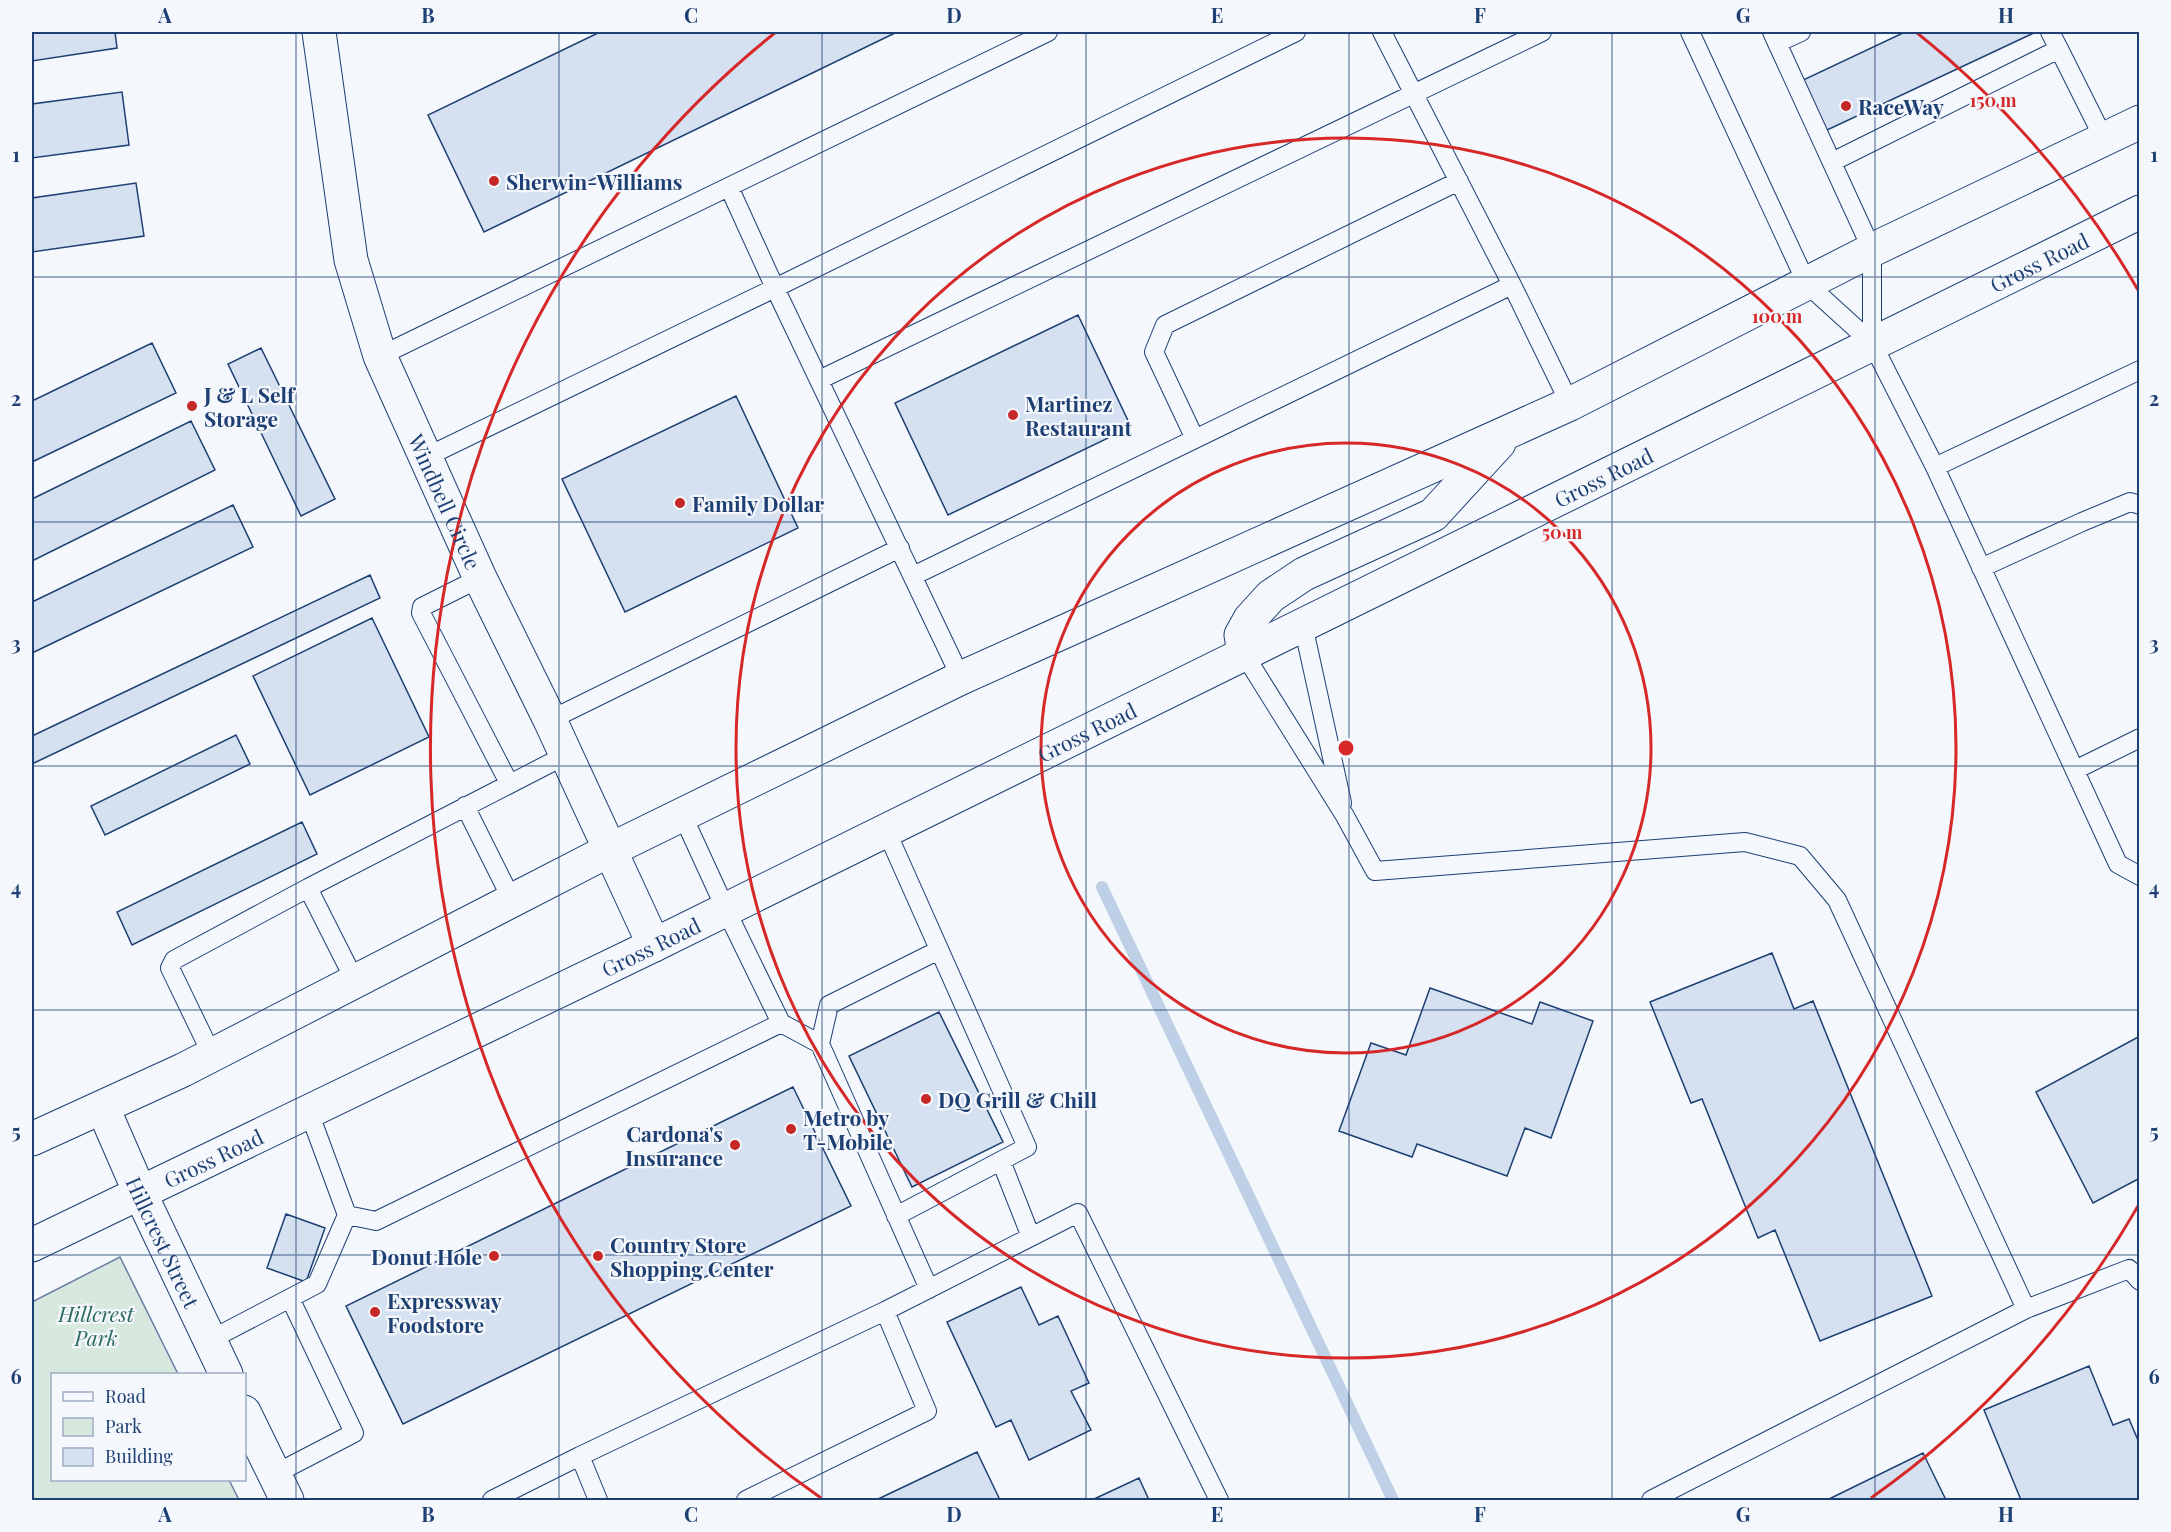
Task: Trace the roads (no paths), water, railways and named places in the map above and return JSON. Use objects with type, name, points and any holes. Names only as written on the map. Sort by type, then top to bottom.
[{"type":"main road","name":"Windbell Circle","points":[[318,32],[351,260],[380,356],[424,458],[550,720],[654,945]]},
{"type":"main road","points":[[32,1139],[103,1108],[212,1055],[610,850],[961,678],[1509,433],[1872,250],[2139,122]]},
{"type":"main road","name":"Gross Road","points":[[32,1245],[726,910],[2139,212]]},
{"type":"main road","points":[[1244,654],[1241,635],[1250,619],[1271,596],[1304,574],[1433,515],[1509,433]]},
{"type":"main road","name":"Hillcrest Street","points":[[103,1108],[140,1193],[226,1373]]},
{"type":"main road","points":[[246,1416],[281,1487]]},
{"type":"lane","points":[[380,356],[1048,32]]},
{"type":"lane","points":[[424,458],[1296,32]]},
{"type":"lane","points":[[1382,32],[1512,285],[1570,404]]},
{"type":"lane","points":[[819,380],[1542,32]]},
{"type":"lane","points":[[1690,32],[1807,284],[1872,343],[1935,467],[2118,864],[2139,876]]},
{"type":"lane","points":[[1801,32],[1775,37],[1872,250],[1872,343]]},
{"type":"lane","points":[[2050,32],[2104,139]]},
{"type":"lane","points":[[1832,162],[2059,49]]},
{"type":"lane","points":[[1195,439],[1154,352],[1165,325],[1459,181]]},
{"type":"lane","points":[[729,187],[961,678]]},
{"type":"lane","points":[[913,576],[1512,285]]},
{"type":"lane","points":[[1935,467],[2139,370]]},
{"type":"lane","points":[[1981,568],[2130,502],[2139,505]]},
{"type":"lane","points":[[550,720],[900,548]]},
{"type":"lane","points":[[480,578],[422,607],[421,613],[509,783]]},
{"type":"lane","points":[[1303,625],[1345,816]]},
{"type":"lane","points":[[1244,654],[1345,816],[1375,871],[1746,842],[1800,856],[1837,900],[2026,1309]]},
{"type":"lane","points":[[2075,770],[2139,738]]},
{"type":"lane","points":[[212,1055],[170,968],[174,960],[566,755]]},
{"type":"lane","points":[[465,806],[512,900]]},
{"type":"lane","points":[[682,814],[781,1023],[820,1044]]},
{"type":"lane","points":[[886,830],[1028,1147],[896,1216]]},
{"type":"lane","points":[[308,888],[355,981]]},
{"type":"lane","points":[[929,1289],[820,1044],[829,1005],[939,950]]},
{"type":"lane","points":[[347,1215],[376,1221],[781,1023]]},
{"type":"lane","points":[[210,1340],[317,1284],[347,1215],[309,1112]]},
{"type":"lane","points":[[1001,1161],[1031,1237]]},
{"type":"lane","points":[[492,1500],[885,1311],[1078,1213],[1219,1500]]},
{"type":"lane","points":[[1651,1500],[2026,1309],[2136,1271]]},
{"type":"lane","points":[[281,1487],[354,1433],[290,1298]]},
{"type":"lane","points":[[746,1500],[927,1411],[885,1311]]},
{"type":"lane","points":[[580,1456],[598,1500]]},
{"type":"waterway","points":[[1102,887],[1393,1500]]},
{"type":"place","name":"RaceWay","points":[[1846,106]]},
{"type":"place","name":"Sherwin-Williams","points":[[494,181]]},
{"type":"place","name":"J & L Self Storage","points":[[192,406]]},
{"type":"place","name":"Martinez Restaurant","points":[[1013,415]]},
{"type":"place","name":"Family Dollar","points":[[680,503]]},
{"type":"place","name":"DQ Grill & Chill","points":[[926,1099]]},
{"type":"place","name":"Metro by T-Mobile","points":[[791,1129]]},
{"type":"place","name":"Cardona's Insurance","points":[[735,1145]]},
{"type":"place","name":"Donut Hole","points":[[494,1256]]},
{"type":"place","name":"Country Store Shopping Center","points":[[598,1256]]},
{"type":"place","name":"Expressway Foodstore","points":[[375,1312]]},
{"type":"park label","name":"Hillcrest Park","points":[[96,1325]]}]
